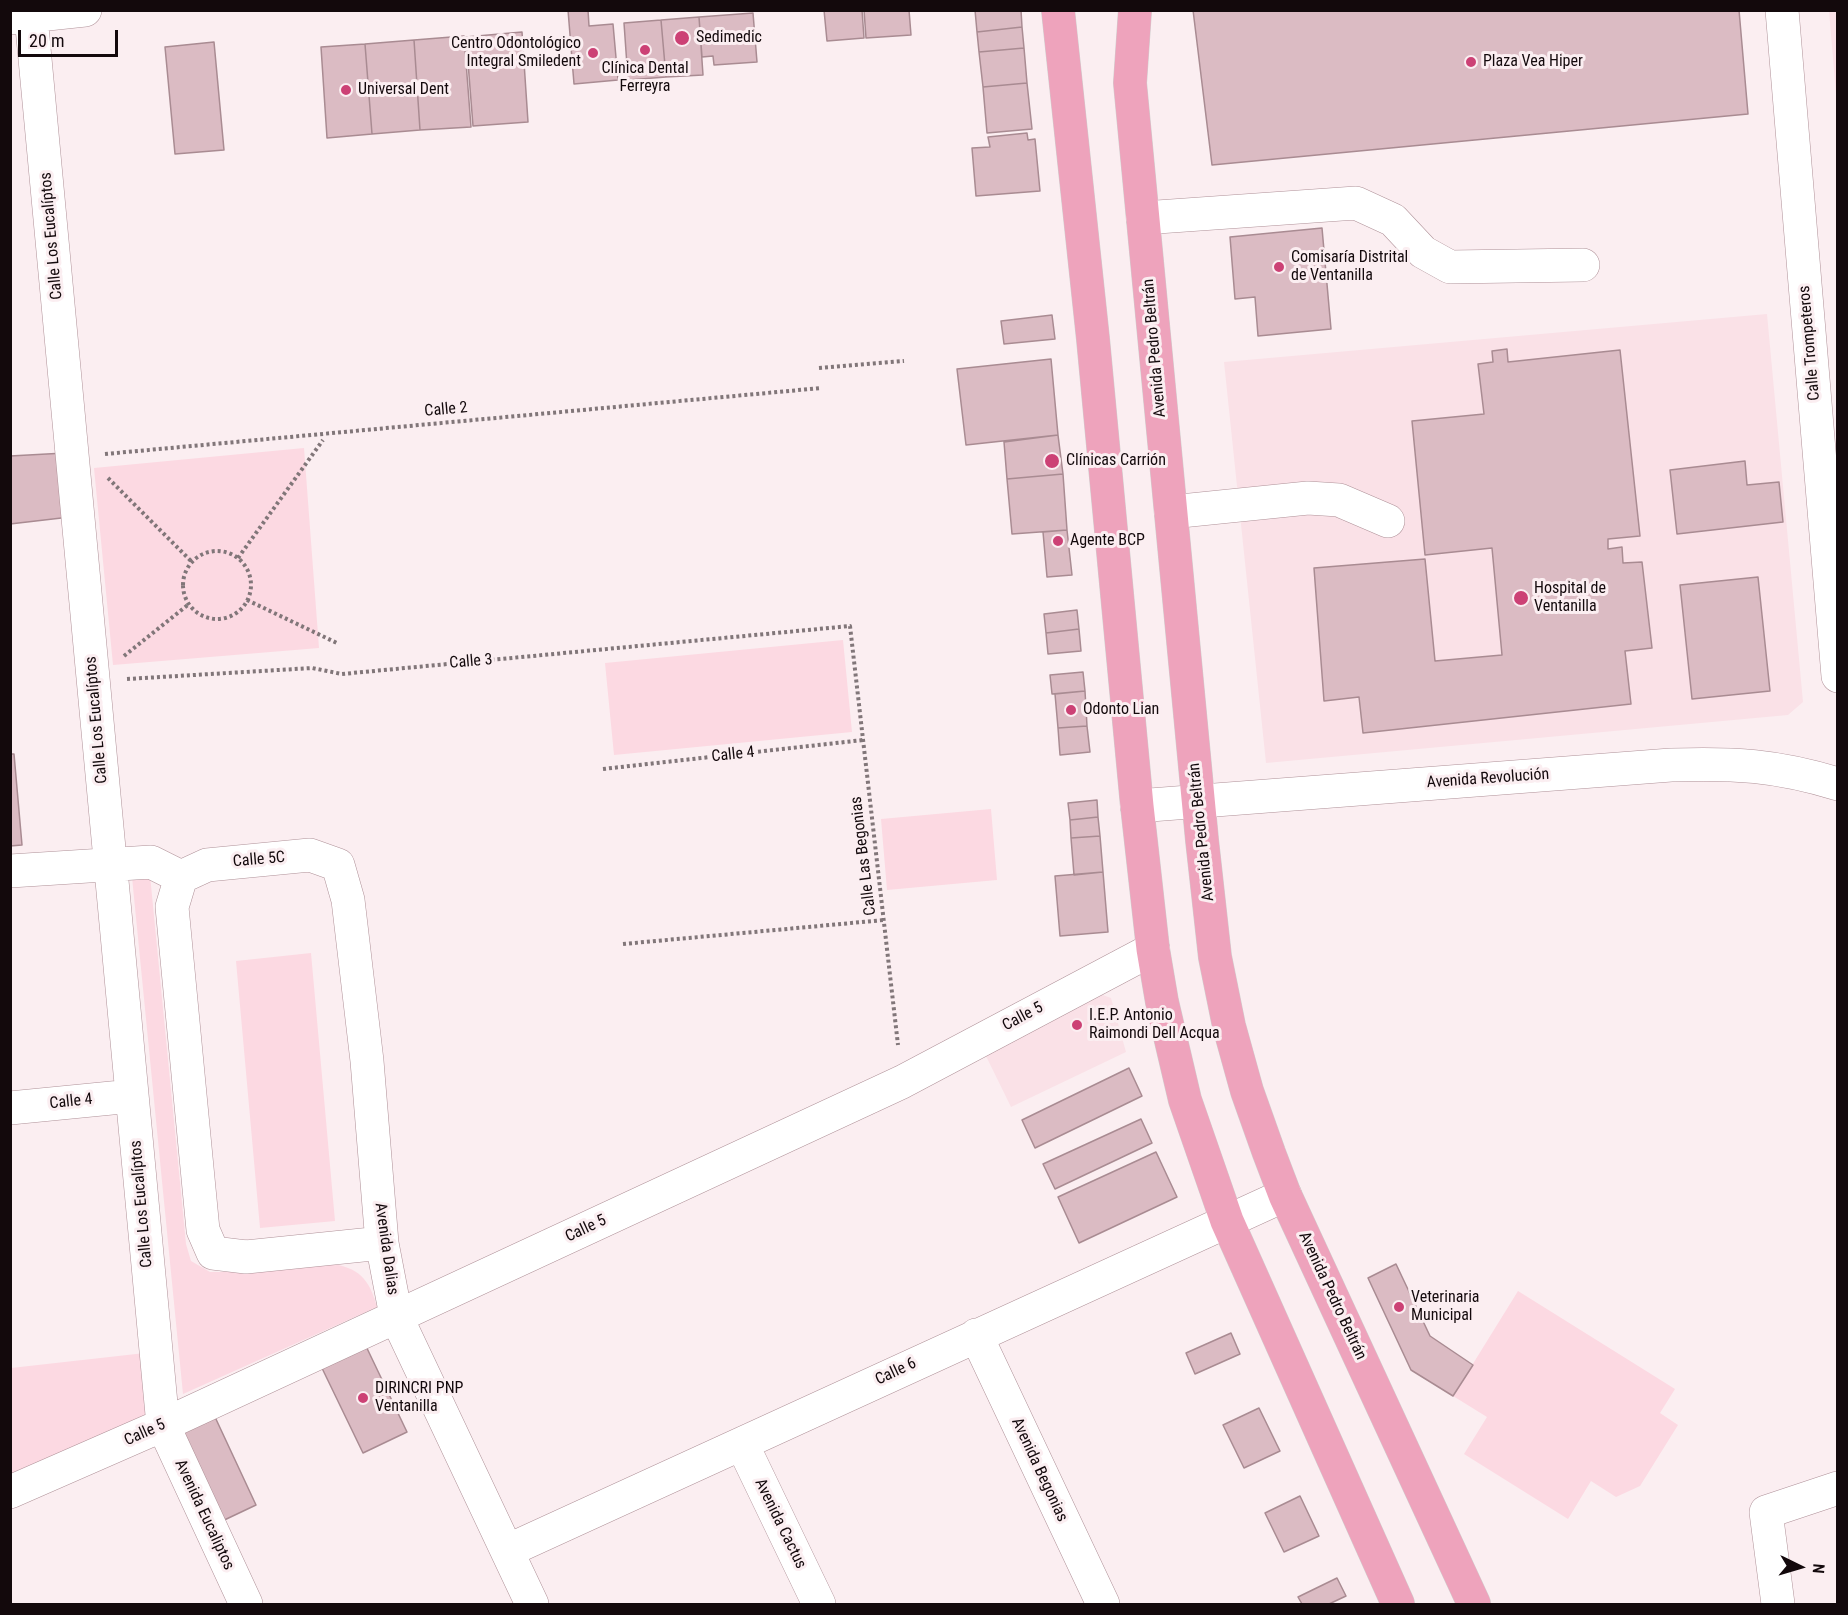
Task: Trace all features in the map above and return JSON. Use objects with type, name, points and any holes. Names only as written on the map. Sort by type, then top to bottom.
[{"type":"main road","points":[[1058,10],[1092,328],[1137,806],[1153,949],[1185,1100],[1227,1221],[1398,1605]]},
{"type":"main road","name":"Avenida Pedro Beltrán","points":[[1135,10],[1130,83],[1198,800],[1215,957],[1229,1026],[1247,1091],[1285,1195],[1474,1605]]},
{"type":"street","points":[[21,17],[85,10]]},
{"type":"street","name":"Calle Trompeteros","points":[[1782,10],[1838,676]]},
{"type":"street","name":"Calle Los Eucalíptos","points":[[21,17],[79,456],[93,681],[162,1425]]},
{"type":"street","points":[[1143,218],[1356,204],[1393,220],[1422,252],[1450,267],[1583,265]]},
{"type":"street","points":[[1171,512],[1308,498],[1339,500],[1388,521]]},
{"type":"street","name":"Avenida Revolución","points":[[1137,806],[1671,765],[1738,763],[1799,773],[1838,784]]},
{"type":"street","name":"Calle 5C","points":[[181,877],[207,865],[310,855],[338,866]]},
{"type":"street","points":[[10,871],[110,862],[151,862],[181,877],[172,907],[203,1230],[213,1253],[246,1257],[382,1244]]},
{"type":"street","name":"Avenida Dalias","points":[[338,866],[348,900],[367,1061],[382,1244],[396,1316],[532,1605]]},
{"type":"street","name":"Calle 5","points":[[10,1492],[162,1425],[902,1082],[1153,949]]},
{"type":"street","name":"Calle 4","points":[[10,1108],[132,1096]]},
{"type":"street","name":"Calle 6","points":[[507,1551],[1285,1195]]},
{"type":"street","name":"Avenida Begonias","points":[[976,1335],[1103,1605]]},
{"type":"street","name":"Avenida Eucaliptos","points":[[162,1425],[246,1605]]},
{"type":"street","name":"Avenida Cactus","points":[[741,1444],[819,1605]]},
{"type":"street","points":[[1778,1605],[1766,1512],[1838,1488]]},
{"type":"path","points":[[819,368],[904,361]]},
{"type":"path","name":"Calle 2","points":[[79,456],[821,388]]},
{"type":"path","points":[[238,558],[323,440]]},
{"type":"path","points":[[79,456],[192,562]]},
{"type":"path","points":[[222,551],[238,558],[249,573],[251,585],[242,608],[231,616],[217,619],[204,616],[189,604],[183,582],[192,562],[208,552],[222,551]]},
{"type":"path","points":[[247,600],[339,644]]},
{"type":"path","points":[[93,681],[189,604]]},
{"type":"path","name":"Calle 3","points":[[93,681],[312,668],[342,674],[850,626]]},
{"type":"path","name":"Calle Las Begonias","points":[[850,626],[902,1082]]},
{"type":"path","name":"Calle 4","points":[[603,769],[863,740]]},
{"type":"path","points":[[623,944],[884,920]]},
{"type":"shaded area","points":[[1829,11],[1837,11],[1837,106]]},
{"type":"shaded area","name":"Hospital de Ventanilla","points":[[1767,314],[1803,702],[1788,715],[1266,763],[1224,362]]},
{"type":"shaded area","points":[[304,448],[319,648],[113,665],[94,468]]},
{"type":"shaded area","points":[[843,640],[852,732],[614,755],[605,663]]},
{"type":"shaded area","points":[[991,809],[997,880],[887,890],[881,819]]},
{"type":"shaded area","points":[[150,875],[186,1244],[191,1261],[210,1272],[329,1263],[339,1265],[361,1276],[370,1289],[377,1307],[183,1394],[132,877]]},
{"type":"shaded area","points":[[311,953],[335,1221],[260,1228],[236,961]]},
{"type":"shaded area","name":"I.E.P. Antonio Raimondi Dell Acqua","points":[[1097,993],[1111,998],[1126,1052],[1011,1107],[984,1052]]},
{"type":"shaded area","points":[[1518,1291],[1675,1389],[1660,1413],[1678,1425],[1640,1486],[1616,1497],[1591,1481],[1568,1519],[1464,1454],[1487,1417],[1453,1396]]},
{"type":"shaded area","points":[[145,1353],[152,1416],[11,1476],[11,1368]]},
{"type":"building","name":"Centro Odontológico Integral Smiledent","points":[[568,10],[588,10],[589,26],[613,24],[618,80],[574,84]]},
{"type":"building","points":[[824,10],[862,10],[864,38],[827,41]]},
{"type":"building","points":[[864,10],[909,10],[911,35],[866,38]]},
{"type":"building","points":[[975,10],[1021,10],[1022,27],[977,32]]},
{"type":"building","name":"Plaza Vea Hiper","points":[[1193,10],[1739,10],[1748,114],[1212,165]]},
{"type":"building","points":[[753,13],[757,62],[714,65],[713,56],[702,57],[699,17]]},
{"type":"building","name":"Sedimedic","points":[[699,17],[703,75],[666,77],[661,20]]},
{"type":"building","name":"Clínica Dental Ferreyra","points":[[661,20],[666,77],[628,80],[624,23]]},
{"type":"building","points":[[1022,27],[1024,48],[979,52],[977,32]]},
{"type":"building","points":[[522,32],[528,122],[473,126],[466,37]]},
{"type":"building","points":[[464,36],[471,127],[420,130],[414,40]]},
{"type":"building","points":[[414,40],[420,130],[372,134],[365,44]]},
{"type":"building","points":[[214,42],[224,150],[175,154],[165,47]]},
{"type":"building","name":"Universal Dent","points":[[365,44],[372,134],[327,138],[321,47]]},
{"type":"building","points":[[1024,48],[1027,83],[983,87],[979,52]]},
{"type":"building","points":[[1027,83],[1032,129],[987,133],[983,87]]},
{"type":"building","points":[[1027,133],[1028,140],[1035,139],[1040,191],[976,196],[972,148],[990,147],[988,137]]},
{"type":"building","name":"Comisaría Distrital de Ventanilla","points":[[1322,228],[1331,329],[1258,336],[1255,297],[1235,299],[1230,237]]},
{"type":"building","points":[[1052,315],[1055,339],[1004,344],[1001,321]]},
{"type":"building","name":"Hospital de Ventanilla","points":[[1507,349],[1508,362],[1620,350],[1640,536],[1608,539],[1608,549],[1622,547],[1623,563],[1642,562],[1652,648],[1625,651],[1631,704],[1363,733],[1359,697],[1324,701],[1314,568],[1425,559],[1435,661],[1502,655],[1492,548],[1425,555],[1412,421],[1484,414],[1478,364],[1493,362],[1492,351]]},
{"type":"building","points":[[1051,359],[1058,435],[966,445],[957,369]]},
{"type":"building","points":[[1058,435],[1063,474],[1007,479],[1004,442]]},
{"type":"building","points":[[65,453],[70,517],[10,524],[10,456]]},
{"type":"building","points":[[1745,461],[1747,485],[1779,482],[1783,522],[1677,534],[1670,470]]},
{"type":"building","points":[[1063,474],[1067,530],[1012,534],[1007,479]]},
{"type":"building","points":[[1067,530],[1072,575],[1047,577],[1043,532]]},
{"type":"building","points":[[1758,577],[1770,691],[1692,699],[1680,585]]},
{"type":"building","points":[[1077,610],[1079,629],[1046,633],[1044,614]]},
{"type":"building","points":[[1079,629],[1081,651],[1048,654],[1046,633]]},
{"type":"building","points":[[1083,672],[1085,691],[1052,694],[1050,675]]},
{"type":"building","name":"Odonto Lian","points":[[1085,691],[1087,726],[1058,728],[1055,694]]},
{"type":"building","points":[[1087,726],[1090,752],[1060,755],[1058,728]]},
{"type":"building","points":[[10,754],[14,754],[22,845],[10,846]]},
{"type":"building","points":[[1097,800],[1098,817],[1070,820],[1068,803]]},
{"type":"building","points":[[1098,817],[1100,836],[1071,838],[1070,820]]},
{"type":"building","points":[[1100,836],[1103,872],[1074,875],[1071,838]]},
{"type":"building","points":[[1103,872],[1108,932],[1060,936],[1055,876]]},
{"type":"building","points":[[1129,1068],[1142,1096],[1035,1148],[1022,1120]]},
{"type":"building","points":[[1141,1119],[1152,1143],[1055,1189],[1043,1164]]},
{"type":"building","points":[[1156,1152],[1177,1197],[1079,1243],[1058,1197]]},
{"type":"building","name":"Veterinaria Municipal","points":[[1396,1264],[1430,1336],[1473,1365],[1453,1396],[1411,1370],[1368,1278]]},
{"type":"building","points":[[1231,1333],[1240,1354],[1195,1374],[1186,1353]]},
{"type":"building","name":"DIRINCRI PNP Ventanilla","points":[[364,1342],[407,1432],[363,1453],[320,1364]]},
{"type":"building","points":[[1259,1408],[1280,1451],[1244,1468],[1223,1425]]},
{"type":"building","points":[[215,1417],[256,1505],[218,1523],[177,1435]]},
{"type":"building","points":[[1300,1496],[1319,1536],[1284,1552],[1265,1513]]},
{"type":"building","points":[[1337,1578],[1346,1596],[1329,1604],[1302,1604],[1298,1597]]},
{"type":"place","name":"Sedimedic","points":[[682,38]]},
{"type":"place","name":"Clínica Dental Ferreyra","points":[[645,50]]},
{"type":"place","name":"Centro Odontológico Integral Smiledent","points":[[593,53]]},
{"type":"place","name":"Plaza Vea Hiper","points":[[1471,62]]},
{"type":"place","name":"Universal Dent","points":[[346,90]]},
{"type":"place","name":"Comisaría Distrital de Ventanilla","points":[[1279,267]]},
{"type":"place","name":"Clínicas Carrión","points":[[1052,461]]},
{"type":"place","name":"Agente BCP","points":[[1058,541]]},
{"type":"place","name":"Hospital de Ventanilla","points":[[1521,598]]},
{"type":"place","name":"Odonto Lian","points":[[1071,710]]},
{"type":"place","name":"I.E.P. Antonio Raimondi Dell Acqua","points":[[1077,1025]]},
{"type":"place","name":"Veterinaria Municipal","points":[[1399,1307]]},
{"type":"place","name":"DIRINCRI PNP Ventanilla","points":[[363,1398]]}]
